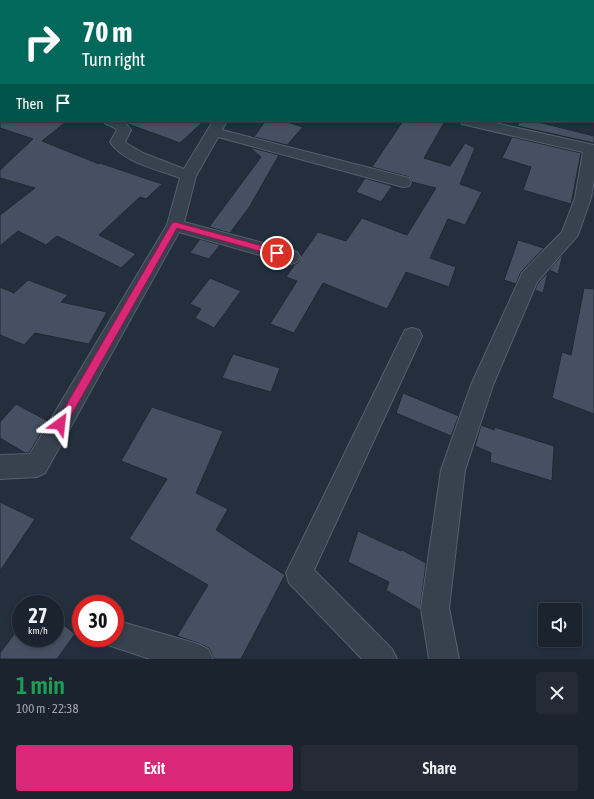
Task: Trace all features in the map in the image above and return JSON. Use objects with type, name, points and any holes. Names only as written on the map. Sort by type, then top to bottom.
[{"type":"street","points":[[113,122],[119,124],[124,130],[117,142],[119,147],[188,176]]},
{"type":"street","points":[[444,659],[435,608],[453,470],[482,385],[528,278],[569,235],[583,198],[593,150],[471,122]]},
{"type":"street","points":[[0,467],[37,465],[175,225],[188,176],[217,127],[403,182]]},
{"type":"street","points":[[175,225],[291,257]]},
{"type":"street","points":[[382,659],[299,573],[412,336]]},
{"type":"street","points":[[124,637],[198,659]]},
{"type":"building","points":[[0,122],[66,122],[42,141],[99,164],[100,163],[162,184],[146,199],[140,197],[99,235],[136,254],[121,268],[57,236],[46,245],[18,231],[0,246],[0,215],[35,188],[0,178],[0,170],[33,139],[0,128]]},
{"type":"building","points":[[128,122],[203,122],[180,143],[128,124]]},
{"type":"building","points":[[264,122],[287,122],[303,127],[287,145],[254,137]]},
{"type":"building","points":[[402,122],[444,122],[424,158],[450,166],[465,143],[475,148],[460,184],[482,192],[465,225],[448,219],[430,258],[456,267],[449,287],[406,272],[387,309],[323,283],[294,333],[270,324],[297,281],[286,277],[295,264],[298,263],[301,256],[318,232],[346,241],[362,218],[407,235],[436,188],[412,182],[409,177],[372,167]]},
{"type":"building","points":[[519,122],[538,122],[594,136],[594,143],[517,126]]},
{"type":"building","points":[[512,137],[581,153],[571,204],[523,190],[531,167],[502,158]]},
{"type":"building","points":[[249,147],[279,155],[250,206],[230,233],[209,227],[261,157]]},
{"type":"building","points":[[365,178],[392,186],[381,202],[356,192]]},
{"type":"building","points":[[200,239],[220,245],[209,259],[190,253]]},
{"type":"building","points":[[518,240],[544,248],[521,272],[516,284],[504,280]]},
{"type":"building","points":[[563,254],[558,274],[549,270]]},
{"type":"building","points":[[548,272],[543,293],[535,290],[538,283]]},
{"type":"building","points":[[210,278],[241,291],[214,328],[195,318],[201,309],[190,304]]},
{"type":"building","points":[[28,280],[68,295],[61,302],[107,312],[89,344],[35,333],[24,345],[0,335],[0,287],[14,293]]},
{"type":"building","points":[[584,288],[594,289],[594,414],[552,398],[562,352],[571,355]]},
{"type":"building","points":[[233,354],[280,368],[271,392],[222,378]]},
{"type":"building","points":[[403,393],[459,416],[451,436],[396,413]]},
{"type":"building","points":[[16,404],[48,421],[29,453],[25,453],[0,438],[0,422]]},
{"type":"building","points":[[152,407],[223,431],[196,493],[228,509],[216,530],[285,575],[241,659],[214,659],[209,648],[177,636],[208,585],[129,539],[167,479],[121,461]]},
{"type":"building","points":[[481,425],[494,430],[494,427],[554,446],[552,481],[490,462],[491,453],[475,446]]},
{"type":"building","points":[[0,502],[35,519],[0,571]]},
{"type":"building","points":[[358,531],[401,551],[402,550],[426,563],[420,610],[386,590],[389,582],[348,562]]},
{"type":"building","points":[[64,625],[72,632],[72,638],[57,659],[0,659],[0,653],[12,637],[12,647],[64,647]]},
{"type":"route","points":[[60,424],[175,225],[277,253]]}]
